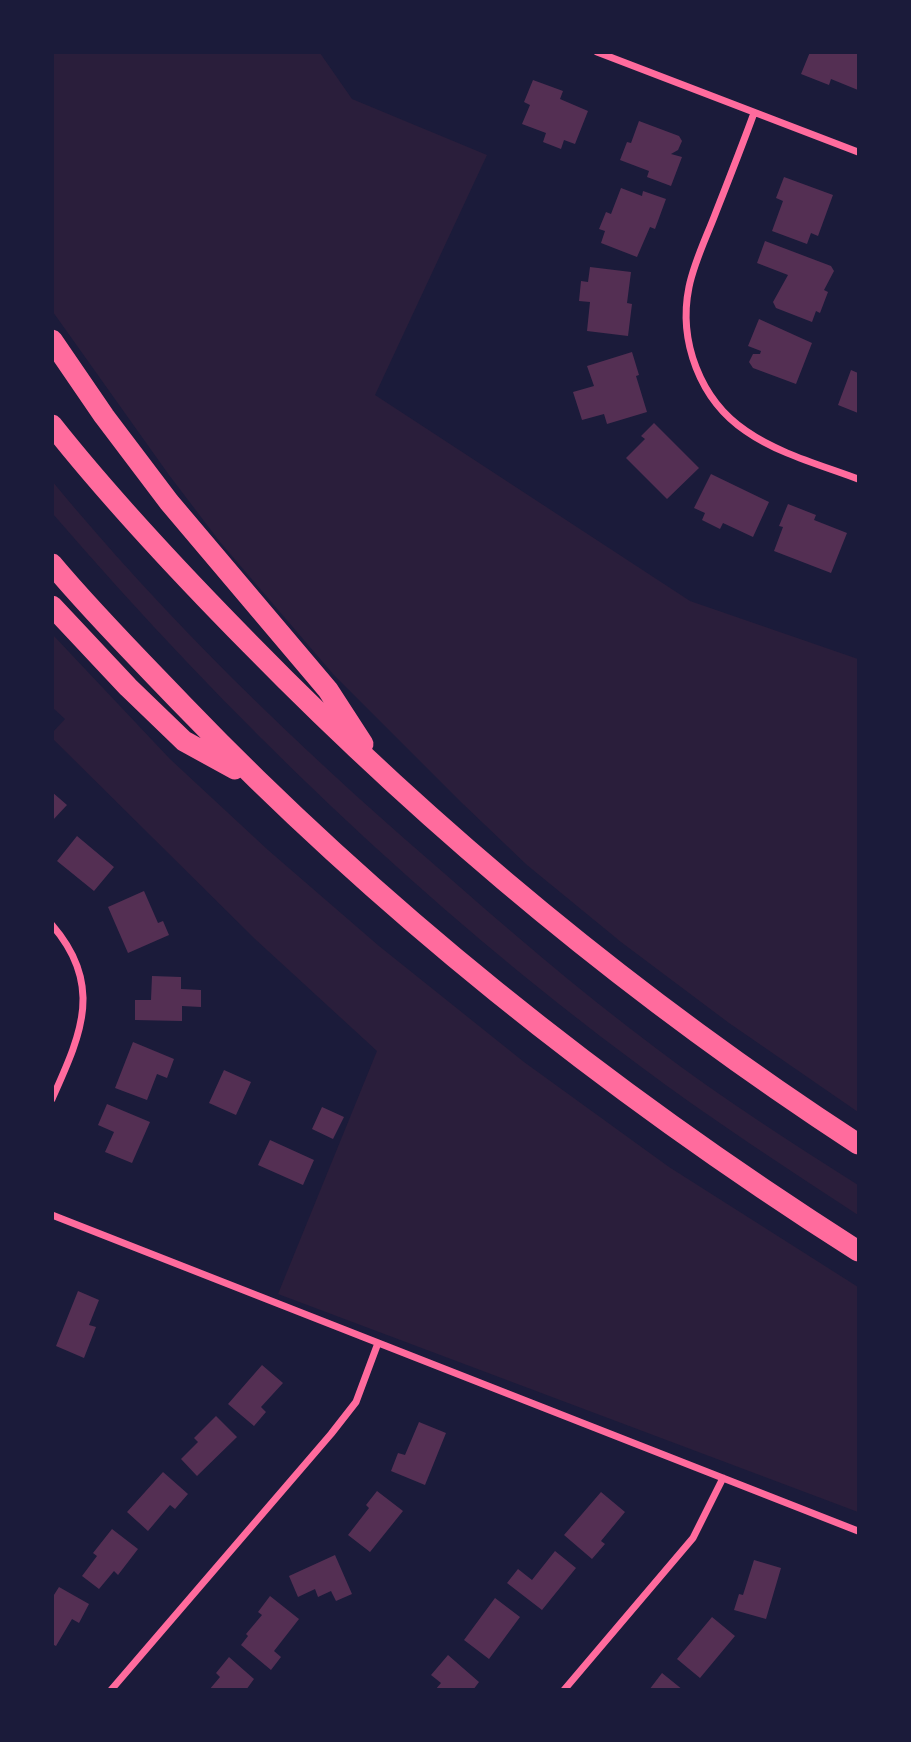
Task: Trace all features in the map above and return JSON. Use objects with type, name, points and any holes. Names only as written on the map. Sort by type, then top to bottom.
[{"type":"highway","points":[[52,340],[104,416],[169,502],[328,690],[383,775]]},
{"type":"highway","points":[[52,425],[202,595],[383,775],[589,952],[692,1030],[859,1144]]},
{"type":"highway","points":[[52,564],[256,781],[415,925],[592,1068],[696,1144],[859,1251]]},
{"type":"highway","points":[[52,606],[128,687],[184,741],[256,781]]},
{"type":"street","points":[[597,52],[859,152]]},
{"type":"street","points":[[754,113],[690,283],[686,319],[693,361],[716,404],[748,433],[794,455],[859,479]]},
{"type":"street","points":[[52,925],[74,957],[82,984],[84,1014],[77,1042],[52,1100]]},
{"type":"street","points":[[52,1215],[859,1531]]},
{"type":"street","points":[[111,1689],[356,1402],[378,1343]]},
{"type":"street","points":[[564,1689],[693,1538],[723,1478]]},
{"type":"shaded area","points":[[52,53],[320,53],[352,99],[487,155],[375,395],[690,601],[858,659],[858,1112],[729,1023],[621,942],[527,865],[333,674],[220,542],[169,475],[53,312]]},
{"type":"shaded area","points":[[52,481],[186,631],[329,771],[513,933],[628,1027],[731,1102],[858,1185],[858,1215],[721,1124],[640,1066],[560,1005],[406,875],[259,736],[120,590],[53,514]]},
{"type":"shaded area","points":[[53,635],[170,759],[268,850],[379,946],[524,1062],[669,1167],[858,1287],[858,1512],[278,1294],[377,1051],[255,939],[53,739],[53,732],[65,719],[53,708]]},
{"type":"building","points":[[810,52],[858,52],[858,90],[831,79],[829,85],[801,74]]},
{"type":"building","points":[[533,80],[563,91],[560,99],[588,111],[575,144],[564,140],[561,149],[543,142],[546,133],[522,124],[530,105],[524,102]]},
{"type":"building","points":[[639,121],[679,136],[682,141],[678,150],[671,154],[682,157],[671,186],[647,177],[649,171],[620,160],[627,142],[631,143]]},
{"type":"building","points":[[784,177],[833,195],[818,236],[811,233],[807,244],[772,231],[783,201],[776,198]]},
{"type":"building","points":[[621,188],[642,196],[643,191],[666,199],[655,229],[650,227],[637,257],[601,243],[605,231],[599,229],[606,212],[611,214]]},
{"type":"building","points":[[765,241],[831,266],[834,271],[824,290],[828,292],[820,313],[816,311],[812,322],[776,308],[773,302],[788,275],[757,263]]},
{"type":"building","points":[[590,267],[631,272],[627,303],[632,304],[628,336],[587,331],[590,302],[579,301],[581,281],[588,282]]},
{"type":"building","points":[[759,319],[812,343],[796,384],[753,368],[749,362],[753,354],[760,354],[761,351],[748,346]]},
{"type":"building","points":[[632,352],[647,412],[607,424],[604,414],[582,420],[573,392],[594,386],[587,366]]},
{"type":"building","points":[[851,370],[858,373],[858,413],[838,405]]},
{"type":"building","points":[[654,423],[699,468],[667,499],[626,458],[645,439],[641,436]]},
{"type":"building","points":[[711,474],[769,502],[753,537],[723,523],[720,529],[702,520],[705,513],[694,508]]},
{"type":"building","points":[[788,504],[816,515],[814,520],[847,533],[831,573],[774,551],[783,527],[779,526]]},
{"type":"building","points":[[52,792],[67,805],[52,821]]},
{"type":"building","points":[[77,836],[114,867],[94,891],[57,861]]},
{"type":"building","points":[[144,891],[158,923],[163,921],[169,935],[128,953],[108,907]]},
{"type":"building","points":[[152,976],[181,977],[181,989],[201,990],[201,1007],[182,1006],[182,1021],[135,1020],[135,1000],[151,1000]]},
{"type":"building","points":[[133,1042],[174,1059],[167,1078],[157,1074],[147,1100],[115,1088]]},
{"type":"building","points":[[224,1070],[251,1082],[236,1115],[209,1103]]},
{"type":"building","points":[[107,1104],[150,1122],[132,1163],[105,1152],[114,1132],[98,1125]]},
{"type":"building","points":[[322,1107],[344,1117],[333,1139],[312,1129]]},
{"type":"building","points":[[270,1140],[314,1160],[303,1185],[258,1165]]},
{"type":"building","points":[[78,1291],[99,1300],[89,1325],[96,1327],[84,1358],[56,1346]]},
{"type":"building","points":[[262,1365],[283,1383],[261,1407],[266,1412],[254,1426],[228,1404]]},
{"type":"building","points":[[216,1416],[237,1437],[197,1476],[181,1459],[198,1442],[194,1438]]},
{"type":"building","points":[[419,1422],[446,1433],[425,1485],[391,1471],[398,1453],[405,1455]]},
{"type":"building","points":[[163,1472],[188,1494],[175,1509],[170,1505],[148,1531],[127,1512]]},
{"type":"building","points":[[377,1491],[403,1511],[370,1552],[348,1535],[369,1508],[366,1505]]},
{"type":"building","points":[[601,1492],[625,1512],[601,1541],[605,1544],[592,1559],[564,1535]]},
{"type":"building","points":[[112,1529],[138,1549],[118,1575],[114,1571],[99,1589],[82,1576],[97,1556],[93,1553]]},
{"type":"building","points":[[555,1551],[576,1568],[542,1610],[507,1583],[518,1569],[532,1580]]},
{"type":"building","points":[[335,1555],[352,1594],[336,1601],[331,1591],[318,1597],[315,1589],[298,1597],[289,1576]]},
{"type":"building","points":[[754,1560],[781,1568],[766,1619],[734,1610],[739,1594],[743,1595]]},
{"type":"building","points":[[59,1587],[89,1604],[79,1623],[72,1619],[56,1646],[52,1644],[52,1598]]},
{"type":"building","points":[[270,1596],[299,1619],[274,1651],[281,1657],[271,1670],[241,1645],[248,1636],[246,1634],[262,1615],[258,1612]]},
{"type":"building","points":[[495,1598],[520,1617],[489,1659],[464,1640]]},
{"type":"building","points":[[712,1617],[735,1636],[700,1678],[677,1659]]},
{"type":"building","points":[[448,1655],[479,1682],[473,1690],[435,1690],[441,1683],[431,1675]]},
{"type":"building","points":[[229,1657],[254,1679],[246,1690],[209,1690],[220,1677],[216,1673]]},
{"type":"building","points":[[662,1673],[683,1690],[649,1690]]}]
